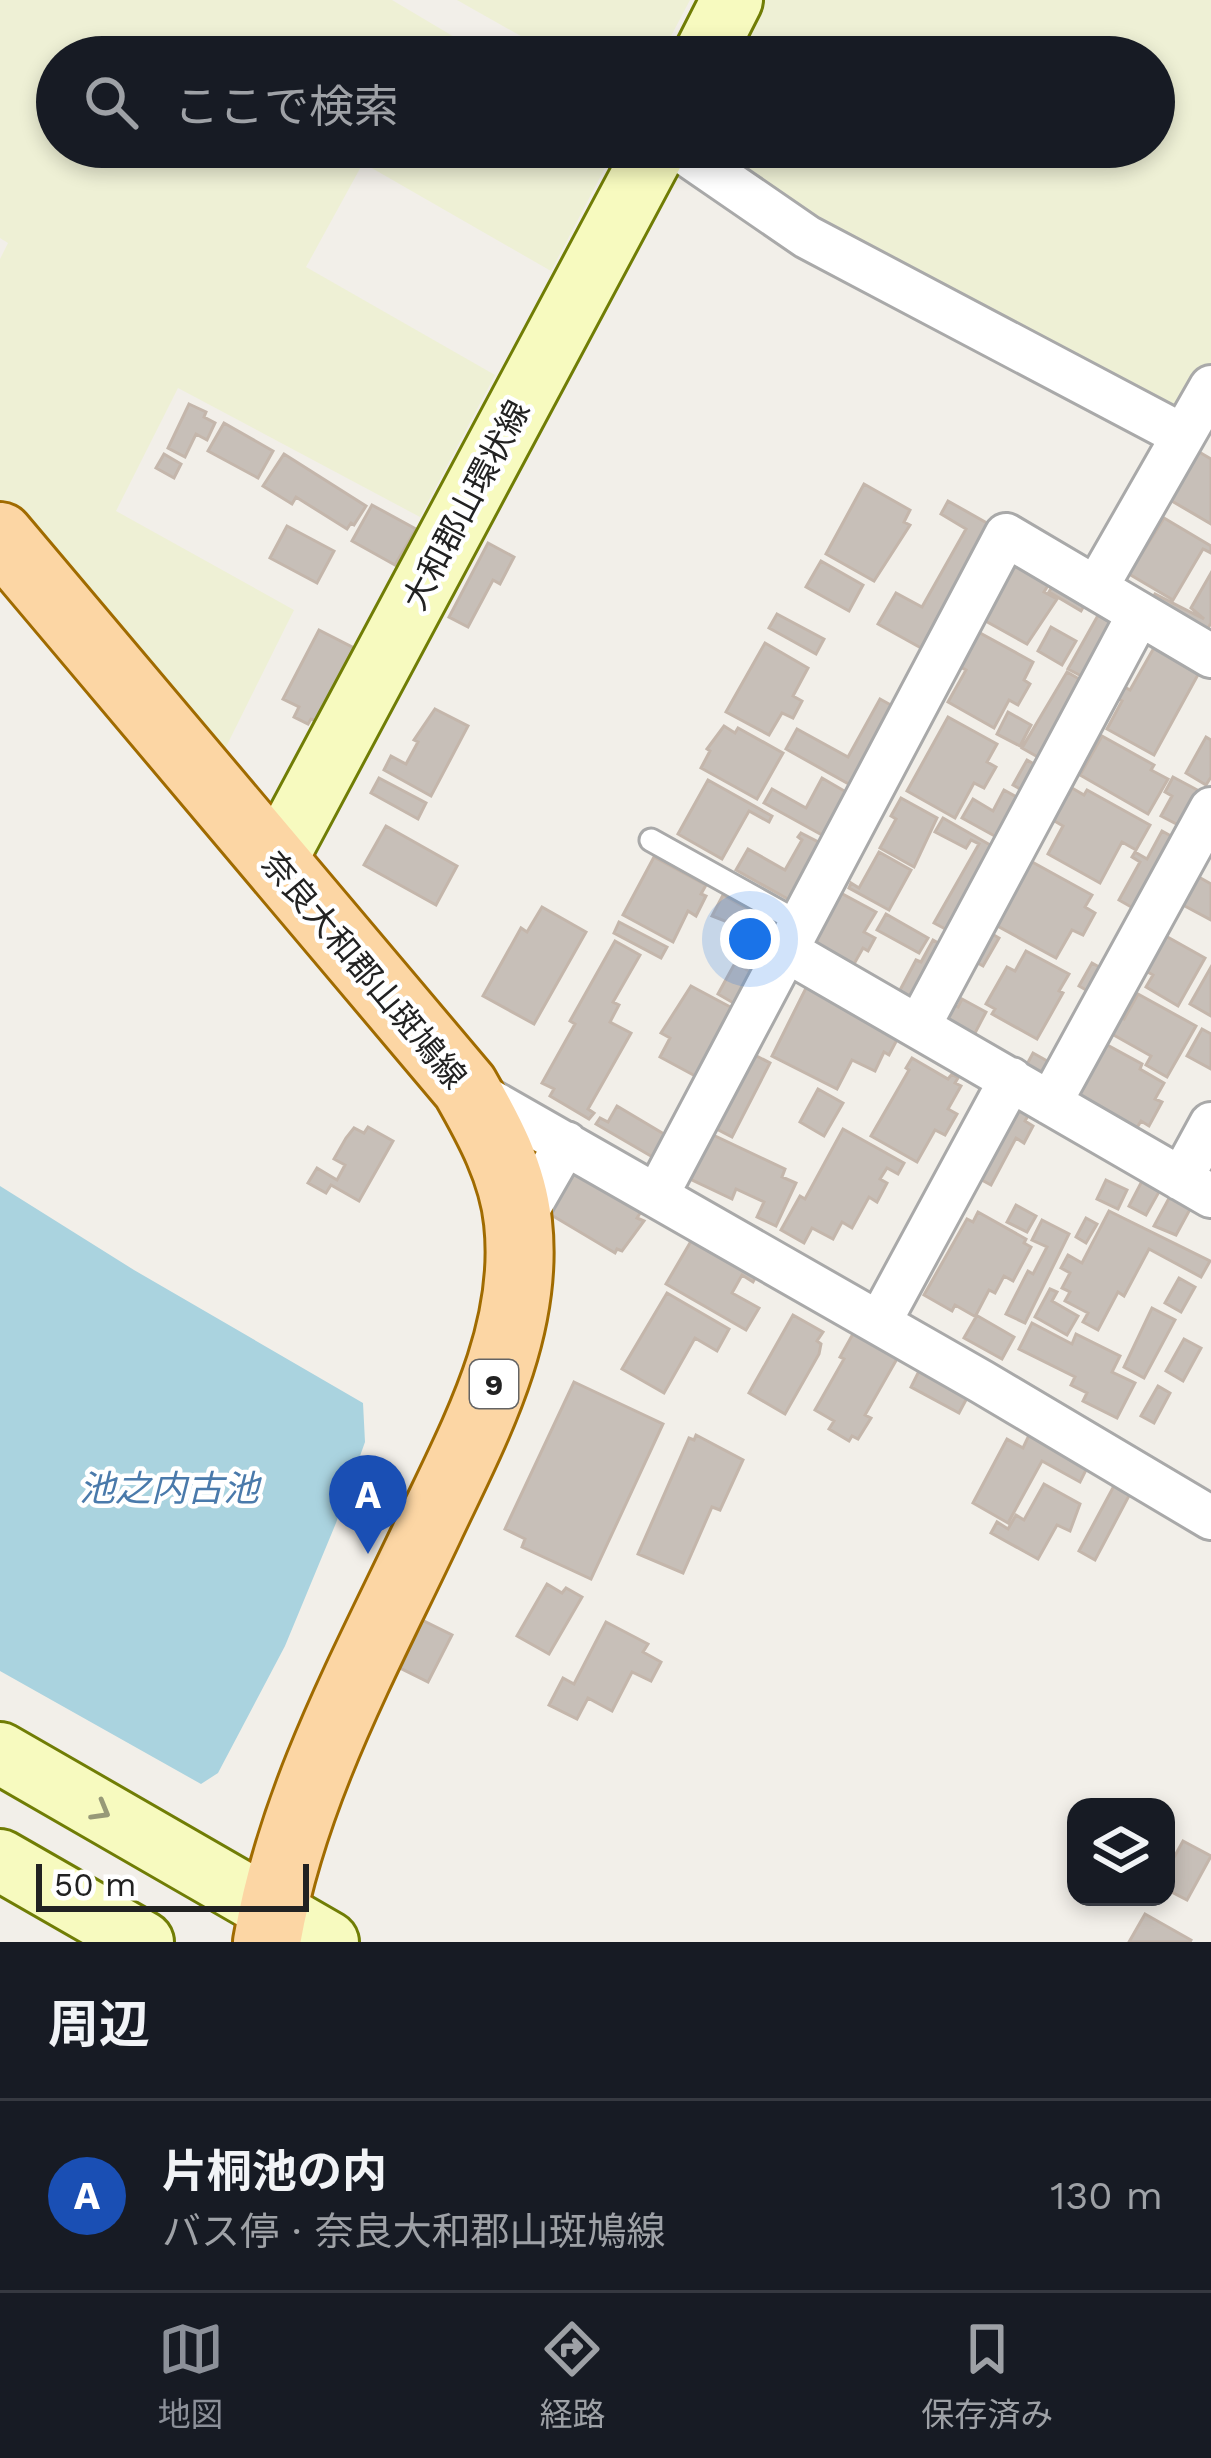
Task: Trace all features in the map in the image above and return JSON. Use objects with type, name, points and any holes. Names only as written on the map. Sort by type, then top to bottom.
[{"type":"main road","points":[[714,36],[732,0]]},
{"type":"main road","name":"大和郡山環状線","points":[[274,864],[646,168]]},
{"type":"main road","name":"奈良大和郡山斑鳩線","points":[[0,536],[465,1087],[494,1138],[514,1197],[519,1225],[515,1307],[487,1405],[319,1761],[283,1862],[270,1926]]},
{"type":"main road","points":[[0,1753],[270,1926],[328,1942]]},
{"type":"main road","points":[[0,1860],[143,1942]]},
{"type":"street","points":[[707,168],[807,237],[1182,434]]},
{"type":"street","points":[[1096,588],[1211,387]]},
{"type":"street","points":[[657,1196],[1006,536],[1211,656]]},
{"type":"street","points":[[919,1026],[1139,614]]},
{"type":"street","points":[[1050,1102],[1211,809]]},
{"type":"street","points":[[795,938],[919,1026],[1196,1188],[1211,1124]]},
{"type":"street","points":[[879,1323],[1011,1079]]},
{"type":"street","points":[[465,1087],[1211,1519]]},
{"type":"street","points":[[519,1225],[566,1143]]},
{"type":"lane","points":[[651,840],[795,938]]},
{"type":"green space","points":[[0,0],[392,0],[453,36],[36,36],[36,168],[360,168],[306,267],[495,375],[420,517],[178,388],[116,511],[294,610],[221,757],[0,501],[0,259],[8,243],[0,238]]},
{"type":"green space","points":[[457,0],[690,0],[671,36],[521,36]]},
{"type":"green space","points":[[764,0],[1211,0],[1211,364],[1177,418],[824,232],[731,168],[1175,168],[1175,36],[746,36]]},
{"type":"green space","points":[[372,168],[605,168],[551,271]]},
{"type":"water","name":"池之内古池","points":[[0,1186],[363,1403],[365,1442],[285,1646],[218,1773],[201,1784],[0,1671]]},
{"type":"building","points":[[189,404],[215,423],[207,440],[196,434],[185,457],[168,448]]},
{"type":"building","points":[[224,423],[273,451],[258,478],[208,451]]},
{"type":"building","points":[[1194,449],[1211,459],[1211,524],[1165,497]]},
{"type":"building","points":[[164,454],[181,464],[174,478],[156,468]]},
{"type":"building","points":[[284,454],[366,506],[354,525],[347,529],[296,497],[292,504],[263,486]]},
{"type":"building","points":[[864,484],[910,510],[904,522],[910,525],[874,581],[826,554]]},
{"type":"building","points":[[948,501],[994,527],[921,648],[878,624],[896,593],[922,607],[966,529],[941,514]]},
{"type":"building","points":[[372,505],[416,529],[395,565],[352,541]]},
{"type":"building","points":[[1164,518],[1211,546],[1211,553],[1203,549],[1173,600],[1129,574]]},
{"type":"building","points":[[287,526],[334,551],[317,583],[270,558]]},
{"type":"building","points":[[488,543],[514,557],[500,584],[493,580],[468,627],[449,617]]},
{"type":"building","points":[[1010,560],[1050,582],[1044,592],[1057,599],[1027,644],[980,618]]},
{"type":"building","points":[[821,561],[863,585],[849,611],[806,587]]},
{"type":"building","points":[[1211,573],[1211,623],[1204,635],[1150,603],[1155,594],[1204,619],[1191,608]]},
{"type":"building","points":[[1054,583],[1086,602],[1081,611],[1049,592]]},
{"type":"building","points":[[1101,610],[1119,620],[1087,679],[1068,669]]},
{"type":"building","points":[[777,614],[824,639],[816,654],[769,628]]},
{"type":"building","points":[[1051,627],[1076,641],[1062,665],[1038,651]]},
{"type":"building","points":[[971,628],[1033,662],[1024,680],[1030,684],[1018,705],[1009,700],[994,728],[948,702],[966,670],[952,663]]},
{"type":"building","points":[[319,630],[354,648],[316,721],[311,719],[308,724],[294,717],[299,707],[283,699]]},
{"type":"building","points":[[765,643],[808,668],[793,696],[802,701],[793,718],[782,713],[769,735],[726,712]]},
{"type":"building","points":[[1155,646],[1200,671],[1154,755],[1107,729],[1122,701],[1112,696],[1119,684],[1130,690]]},
{"type":"building","points":[[1067,672],[1086,683],[1043,760],[1022,748]]},
{"type":"building","points":[[880,699],[898,709],[854,787],[786,749],[797,729],[848,757]]},
{"type":"building","points":[[435,709],[468,726],[431,796],[384,770],[391,756],[406,764],[418,742],[414,740]]},
{"type":"building","points":[[1008,712],[1031,725],[1020,746],[997,734]]},
{"type":"building","points":[[948,717],[997,744],[987,762],[996,767],[984,788],[974,783],[955,818],[907,791]]},
{"type":"building","points":[[724,726],[735,733],[738,728],[783,753],[757,799],[701,768],[707,749]]},
{"type":"building","points":[[1102,736],[1154,765],[1151,770],[1168,779],[1148,814],[1080,775]]},
{"type":"building","points":[[1206,737],[1211,740],[1211,777],[1206,785],[1186,773]]},
{"type":"building","points":[[1027,760],[1041,768],[1027,793],[1013,785]]},
{"type":"building","points":[[1173,777],[1203,793],[1184,828],[1161,816],[1172,796],[1165,792]]},
{"type":"building","points":[[379,778],[426,803],[418,819],[371,793]]},
{"type":"building","points":[[822,778],[846,792],[822,835],[764,803],[772,789],[806,808]]},
{"type":"building","points":[[708,780],[772,816],[769,822],[749,811],[722,859],[678,834]]},
{"type":"building","points":[[1072,788],[1084,795],[1087,790],[1150,825],[1136,850],[1122,842],[1100,883],[1048,854],[1063,826],[1046,816],[1061,790],[1069,794]]},
{"type":"building","points":[[1004,790],[1024,801],[1002,840],[962,818],[973,799],[993,811]]},
{"type":"building","points":[[901,798],[937,818],[914,867],[880,848]]},
{"type":"building","points":[[943,818],[999,850],[953,933],[934,923],[979,844],[971,840],[966,848],[935,832]]},
{"type":"building","points":[[386,826],[457,866],[436,905],[364,865]]},
{"type":"building","points":[[1162,831],[1180,841],[1140,912],[1119,900],[1140,862],[1132,857],[1135,852],[1147,859]]},
{"type":"building","points":[[801,833],[826,846],[795,903],[736,870],[748,849],[785,870],[802,840]]},
{"type":"building","points":[[879,852],[911,870],[889,910],[849,888],[851,883],[859,888]]},
{"type":"building","points":[[654,857],[706,885],[696,916],[688,911],[673,942],[623,915]]},
{"type":"building","points":[[1025,858],[1092,895],[1085,907],[1095,913],[1083,935],[1072,930],[1056,958],[990,922]]},
{"type":"building","points":[[1197,876],[1211,884],[1211,920],[1181,904]]},
{"type":"building","points":[[839,892],[876,912],[864,932],[875,938],[854,964],[812,941]]},
{"type":"building","points":[[723,895],[754,913],[745,929],[712,916]]},
{"type":"building","points":[[542,907],[586,932],[534,1024],[483,996],[521,928],[527,932]]},
{"type":"building","points":[[886,914],[928,938],[919,953],[877,930]]},
{"type":"building","points":[[760,916],[779,926],[757,964],[739,953]]},
{"type":"building","points":[[619,922],[667,947],[661,958],[614,933]]},
{"type":"building","points":[[987,931],[999,938],[983,966],[971,959]]},
{"type":"building","points":[[1164,935],[1205,958],[1178,1006],[1146,987],[1153,975],[1144,970]]},
{"type":"building","points":[[933,940],[947,948],[917,1002],[899,992]]},
{"type":"building","points":[[615,941],[640,955],[613,1002],[619,1005],[610,1022],[631,1033],[588,1109],[594,1113],[589,1119],[550,1096],[554,1089],[542,1083]]},
{"type":"building","points":[[1026,951],[1069,974],[1037,1039],[992,1014],[995,1009],[986,1004],[1007,967],[1015,971]]},
{"type":"building","points":[[735,963],[754,974],[737,1005],[718,994]]},
{"type":"building","points":[[1092,963],[1108,972],[1095,995],[1079,986]]},
{"type":"building","points":[[1211,967],[1211,1016],[1190,1004]]},
{"type":"building","points":[[808,984],[900,1034],[875,1071],[852,1060],[837,1089],[772,1056]]},
{"type":"building","points":[[691,986],[736,1010],[699,1078],[660,1057],[670,1038],[661,1033]]},
{"type":"building","points":[[1138,994],[1196,1026],[1167,1077],[1146,1065],[1151,1056],[1103,1029],[1112,1013],[1124,1019]]},
{"type":"building","points":[[962,999],[986,1012],[974,1035],[941,1016],[949,1002],[958,1007]]},
{"type":"building","points":[[1202,1029],[1211,1034],[1211,1069],[1187,1056]]},
{"type":"building","points":[[1100,1041],[1142,1064],[1140,1069],[1164,1083],[1155,1099],[1162,1102],[1149,1126],[1141,1121],[1135,1131],[1070,1095]]},
{"type":"building","points":[[749,1052],[770,1063],[732,1137],[711,1126]]},
{"type":"building","points":[[1033,1053],[1058,1067],[1049,1082],[1025,1068]]},
{"type":"building","points":[[912,1058],[948,1079],[952,1074],[961,1086],[948,1109],[957,1114],[945,1135],[935,1130],[917,1162],[871,1136]]},
{"type":"building","points":[[818,1089],[843,1103],[824,1136],[800,1122]]},
{"type":"building","points":[[1009,1094],[1033,1107],[1025,1121],[1033,1126],[1024,1143],[1016,1138],[991,1185],[967,1172]]},
{"type":"building","points":[[617,1106],[669,1137],[656,1159],[596,1124],[600,1118],[608,1122]]},
{"type":"building","points":[[368,1127],[393,1141],[359,1201],[331,1185],[326,1193],[308,1183],[317,1168],[337,1180],[345,1165],[334,1159],[346,1138],[354,1128],[364,1133]]},
{"type":"building","points":[[843,1129],[904,1163],[898,1174],[887,1168],[880,1179],[887,1183],[877,1202],[869,1197],[852,1228],[842,1222],[833,1239],[812,1228],[804,1243],[781,1230],[800,1196],[805,1199]]},
{"type":"building","points":[[711,1134],[785,1169],[782,1177],[796,1183],[776,1226],[757,1217],[764,1202],[736,1189],[732,1199],[690,1179]]},
{"type":"building","points":[[573,1165],[644,1207],[637,1218],[644,1221],[622,1251],[615,1253],[548,1213]]},
{"type":"building","points":[[1106,1180],[1127,1190],[1118,1209],[1097,1199]]},
{"type":"building","points":[[1142,1181],[1160,1190],[1146,1215],[1129,1206]]},
{"type":"building","points":[[1174,1189],[1195,1200],[1176,1235],[1154,1226]]},
{"type":"building","points":[[1016,1205],[1036,1216],[1027,1232],[1007,1222]]},
{"type":"building","points":[[1109,1211],[1210,1261],[1201,1277],[1149,1249],[1124,1296],[1118,1292],[1098,1330],[1083,1322],[1088,1313],[1065,1301],[1070,1292],[1062,1288],[1070,1273],[1061,1268],[1068,1255],[1082,1263]]},
{"type":"building","points":[[978,1212],[1026,1239],[1024,1243],[1031,1247],[1013,1281],[1004,1276],[995,1293],[989,1290],[976,1315],[1014,1337],[1002,1359],[964,1338],[976,1317],[955,1305],[952,1311],[924,1295],[967,1219],[973,1222]]},
{"type":"building","points":[[1086,1218],[1097,1224],[1086,1243],[1076,1237]]},
{"type":"building","points":[[1042,1220],[1069,1234],[1025,1323],[1006,1314],[1028,1271],[1033,1274],[1047,1247],[1032,1240]]},
{"type":"building","points":[[694,1236],[723,1253],[720,1257],[758,1273],[753,1282],[742,1275],[732,1293],[759,1308],[746,1330],[666,1284]]},
{"type":"building","points":[[1179,1278],[1195,1287],[1181,1312],[1165,1303]]},
{"type":"building","points":[[1050,1289],[1057,1292],[1052,1301],[1078,1316],[1067,1335],[1035,1317]]},
{"type":"building","points":[[667,1293],[729,1329],[717,1351],[695,1338],[664,1393],[622,1369]]},
{"type":"building","points":[[1152,1308],[1175,1320],[1144,1378],[1124,1367]]},
{"type":"building","points":[[793,1315],[823,1332],[817,1341],[819,1354],[785,1414],[749,1393]]},
{"type":"building","points":[[1032,1323],[1072,1344],[1076,1334],[1120,1356],[1112,1372],[1135,1383],[1117,1418],[1083,1401],[1087,1393],[1071,1385],[1075,1377],[1019,1349]]},
{"type":"building","points":[[854,1332],[898,1357],[865,1415],[871,1418],[858,1439],[852,1436],[849,1441],[829,1429],[834,1421],[815,1410]]},
{"type":"building","points":[[1184,1339],[1201,1348],[1183,1381],[1166,1371]]},
{"type":"building","points":[[920,1369],[968,1396],[959,1413],[911,1387]]},
{"type":"building","points":[[574,1382],[663,1424],[591,1579],[522,1547],[525,1539],[505,1529]]},
{"type":"building","points":[[1158,1386],[1170,1393],[1154,1423],[1141,1416]]},
{"type":"building","points":[[1030,1433],[1089,1464],[1080,1482],[1042,1461],[1008,1523],[973,1503],[1007,1439],[1023,1448]]},
{"type":"building","points":[[696,1435],[743,1460],[720,1510],[712,1507],[683,1573],[638,1554],[689,1438],[694,1440]]},
{"type":"building","points":[[1044,1484],[1080,1504],[1070,1531],[1057,1525],[1038,1559],[991,1533],[997,1522],[1008,1529],[1016,1515],[1024,1520]]},
{"type":"building","points":[[1115,1484],[1131,1492],[1095,1560],[1079,1551]]},
{"type":"building","points":[[547,1584],[582,1597],[549,1654],[517,1636]]},
{"type":"building","points":[[418,1618],[452,1635],[428,1682],[394,1665]]},
{"type":"building","points":[[606,1622],[648,1644],[643,1652],[661,1662],[651,1681],[632,1672],[612,1711],[588,1698],[577,1719],[549,1705],[563,1678],[574,1684]]},
{"type":"building","points":[[1183,1841],[1211,1856],[1187,1900],[1175,1894],[1175,1856]]},
{"type":"building","points":[[1145,1914],[1191,1940],[1190,1942],[1129,1942]]},
{"type":"place","name":"片桐池の内","points":[[368,1554]]}]
